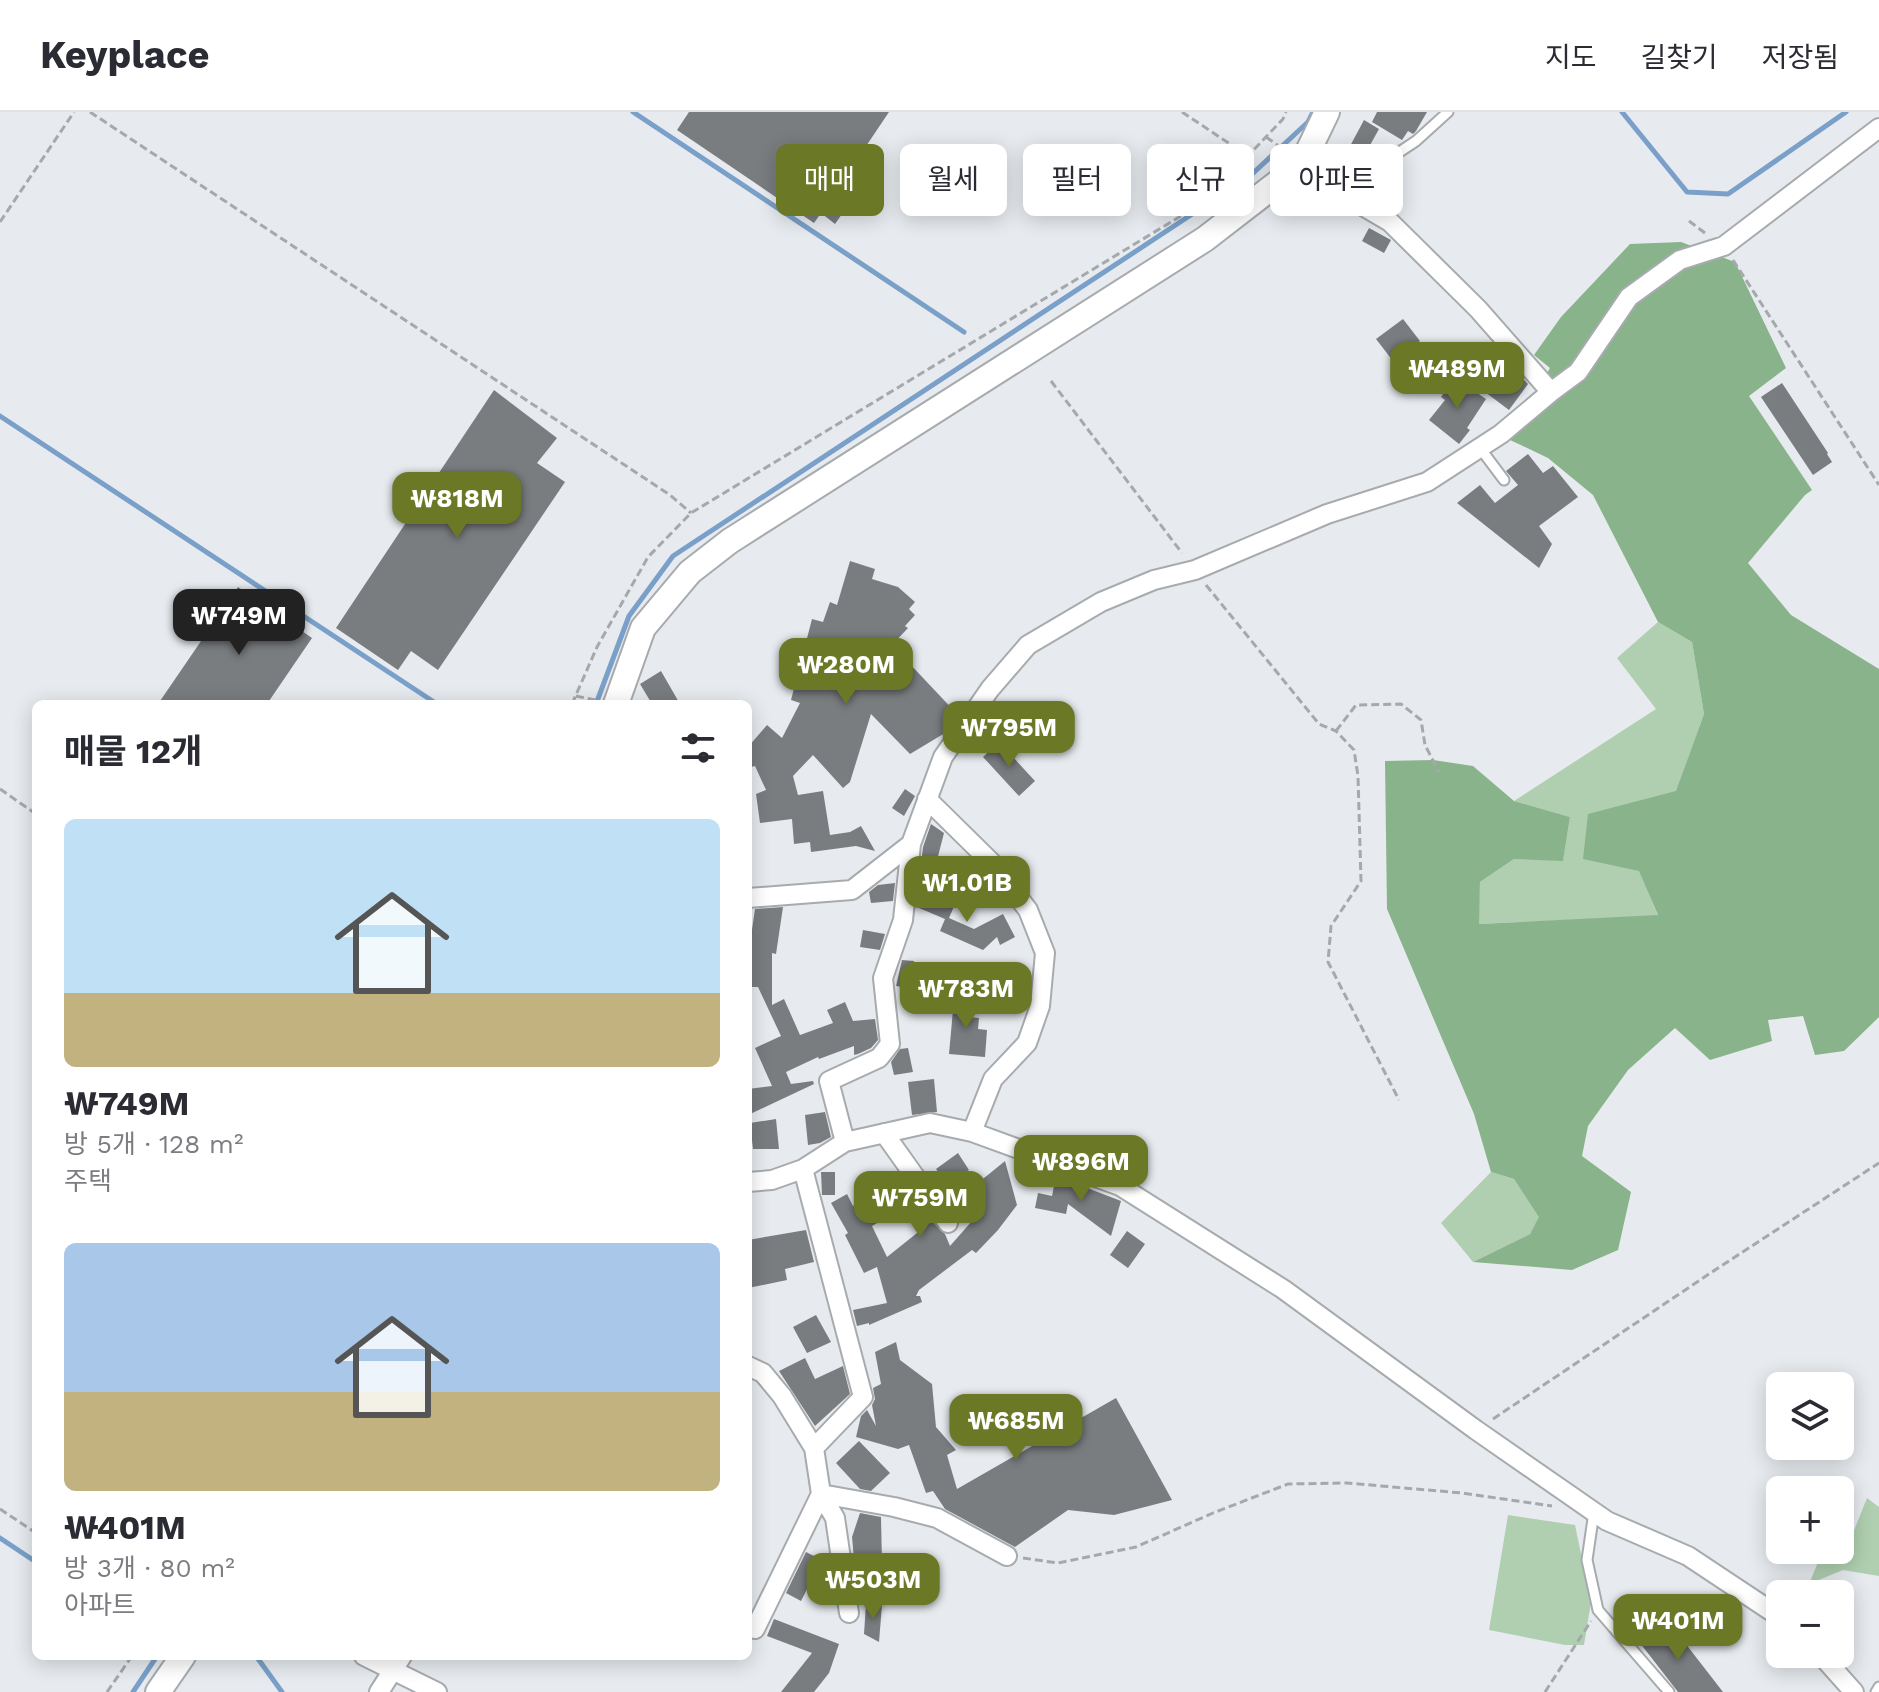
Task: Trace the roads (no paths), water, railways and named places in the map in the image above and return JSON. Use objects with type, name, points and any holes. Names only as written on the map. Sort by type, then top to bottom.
[{"type":"street","points":[[1307,144],[1327,112]]},
{"type":"street","points":[[845,1142],[829,1081],[879,1058],[890,1044],[883,978],[903,920],[911,844],[927,799],[943,757],[990,689],[1028,645],[1101,602],[1154,580],[1195,570],[1327,514],[1427,482],[1501,434],[1578,372],[1629,297],[1680,260],[1724,246],[1879,128]]},
{"type":"street","points":[[621,700],[643,628],[690,572],[730,541],[1205,239],[1270,183]]},
{"type":"street","points":[[1380,216],[1390,222],[1478,309],[1551,392]]},
{"type":"street","points":[[927,799],[991,862],[1019,898],[1028,910],[1045,953],[1040,1006],[1027,1043],[993,1079],[972,1132]]},
{"type":"street","points":[[752,898],[852,890],[911,844]]},
{"type":"street","points":[[752,1182],[772,1180],[803,1169],[845,1142],[930,1123],[972,1132],[1120,1186],[1283,1289],[1607,1521],[1688,1556],[1766,1608]]},
{"type":"street","points":[[884,1133],[948,1223]]},
{"type":"street","points":[[803,1169],[863,1397],[814,1448]]},
{"type":"street","points":[[752,1368],[763,1373],[782,1396],[814,1448],[821,1494],[835,1518],[849,1613]]},
{"type":"street","points":[[821,1494],[937,1518],[1007,1556]]},
{"type":"street","points":[[755,1629],[821,1494]]},
{"type":"street","points":[[158,1692],[180,1660]]},
{"type":"street","points":[[379,1692],[398,1664],[437,1692]]},
{"type":"street","points":[[1833,1668],[1854,1692]]},
{"type":"lane","points":[[1403,150],[1448,112]]},
{"type":"lane","points":[[1480,448],[1504,480]]},
{"type":"lane","points":[[1594,1512],[1587,1560],[1598,1610],[1669,1692]]},
{"type":"waterway","points":[[633,112],[964,332]]},
{"type":"waterway","points":[[598,700],[629,616],[673,556],[1250,176],[1308,122],[1313,112]]},
{"type":"waterway","points":[[1622,112],[1687,192],[1728,194],[1846,112]]},
{"type":"waterway","points":[[0,416],[431,700]]},
{"type":"waterway","points":[[0,1538],[32,1559]]},
{"type":"waterway","points":[[133,1692],[154,1660]]},
{"type":"waterway","points":[[259,1660],[282,1692]]}]
